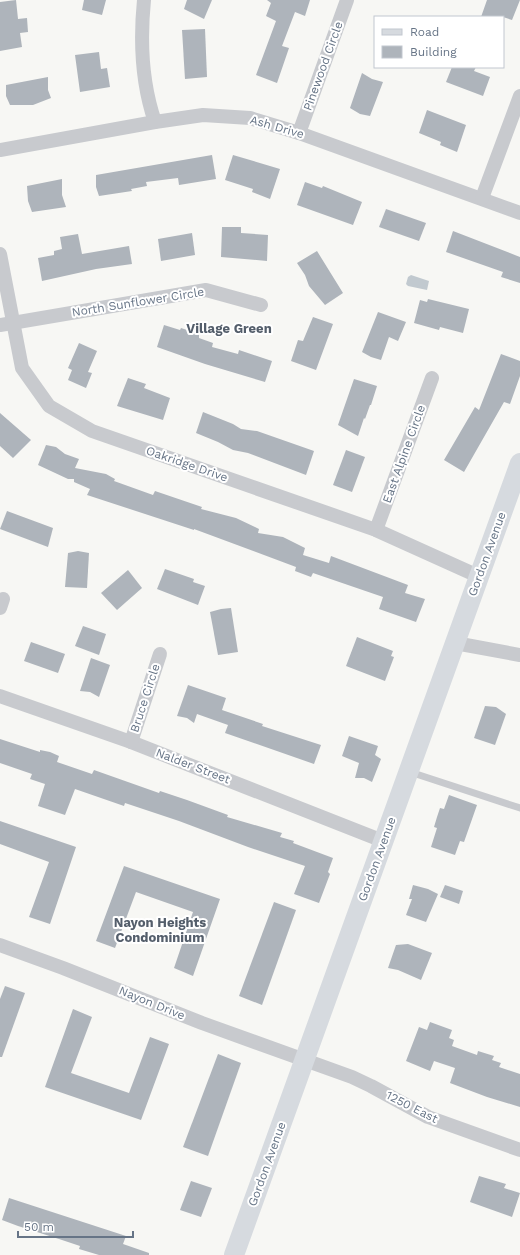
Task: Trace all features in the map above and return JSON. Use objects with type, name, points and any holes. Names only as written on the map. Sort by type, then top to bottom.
[{"type":"main road","name":"Gordon Avenue","points":[[234,1255],[520,463]]},
{"type":"street","points":[[144,0],[142,22],[144,67],[148,101],[155,122]]},
{"type":"street","name":"Pinewood Circle","points":[[299,133],[347,0]]},
{"type":"street","points":[[482,198],[520,96]]},
{"type":"street","name":"Ash Drive","points":[[0,150],[155,122],[203,115],[250,118],[299,133],[520,213]]},
{"type":"street","name":"Oakridge Drive","points":[[0,254],[7,324],[22,368],[49,406],[92,431],[376,530],[478,576]]},
{"type":"street","name":"North Sunflower Circle","points":[[7,324],[206,290],[260,305]]},
{"type":"street","name":"East Alpine Circle","points":[[376,530],[432,378]]},
{"type":"street","points":[[455,643],[520,655]]},
{"type":"street","name":"Bruce Circle","points":[[131,742],[160,654]]},
{"type":"street","name":"Nalder Street","points":[[0,696],[131,742],[383,841]]},
{"type":"street","name":"Nayon Drive","points":[[0,946],[304,1060]]},
{"type":"street","name":"1250 East","points":[[304,1060],[371,1086],[428,1117],[520,1150]]},
{"type":"lane","points":[[408,772],[520,808]]},
{"type":"shaded area","points":[[411,275],[429,281],[427,290],[408,286],[406,284],[408,277]]},
{"type":"building","points":[[16,0],[18,19],[27,18],[28,32],[20,33],[22,47],[0,51],[0,2]]},
{"type":"building","points":[[84,0],[106,0],[102,15],[82,10]]},
{"type":"building","points":[[187,0],[212,0],[204,19],[184,9]]},
{"type":"building","points":[[267,0],[310,0],[305,16],[295,12],[282,46],[289,48],[277,83],[256,75],[276,21],[266,16],[271,3]]},
{"type":"building","points":[[487,0],[520,0],[512,20],[504,16],[481,16]]},
{"type":"building","points":[[205,29],[207,77],[185,79],[182,30]]},
{"type":"building","points":[[99,52],[101,69],[107,68],[110,87],[80,92],[75,55]]},
{"type":"building","points":[[452,68],[476,68],[474,71],[490,77],[483,96],[446,82]]},
{"type":"building","points":[[362,73],[372,79],[383,82],[370,116],[360,114],[350,108]]},
{"type":"building","points":[[48,77],[48,90],[51,98],[33,105],[10,105],[6,96],[6,85]]},
{"type":"building","points":[[427,110],[466,125],[457,152],[440,145],[441,142],[419,133]]},
{"type":"building","points":[[212,155],[216,179],[179,185],[178,178],[146,182],[147,186],[131,189],[132,191],[99,196],[96,187],[96,175]]},
{"type":"building","points":[[233,155],[280,169],[270,199],[252,192],[253,189],[225,180]]},
{"type":"building","points":[[62,179],[62,195],[66,207],[32,212],[28,201],[27,186]]},
{"type":"building","points":[[305,182],[322,188],[323,186],[362,202],[353,225],[297,205]]},
{"type":"building","points":[[386,209],[426,223],[419,241],[379,227]]},
{"type":"building","points":[[222,227],[241,227],[241,233],[268,235],[267,261],[221,257]]},
{"type":"building","points":[[453,231],[520,257],[520,283],[501,277],[503,272],[446,252]]},
{"type":"building","points":[[192,233],[195,255],[161,261],[158,239]]},
{"type":"building","points":[[78,234],[82,254],[129,246],[132,264],[96,269],[42,281],[38,258],[54,255],[54,251],[62,249],[60,237]]},
{"type":"building","points":[[317,251],[343,293],[325,305],[309,286],[305,275],[297,263]]},
{"type":"building","points":[[428,299],[469,309],[463,333],[440,327],[439,330],[414,323],[420,300],[427,302]]},
{"type":"building","points":[[378,312],[406,322],[398,341],[389,337],[381,360],[362,352]]},
{"type":"building","points":[[313,317],[333,324],[316,370],[291,361],[298,340],[303,341]]},
{"type":"building","points":[[164,325],[180,330],[181,328],[199,334],[199,338],[213,343],[212,347],[238,354],[239,350],[272,361],[265,382],[205,364],[157,347]]},
{"type":"building","points":[[79,343],[97,351],[88,372],[92,373],[86,388],[68,380],[72,370],[68,368]]},
{"type":"building","points":[[501,354],[520,361],[520,376],[510,404],[504,402],[464,472],[444,460],[475,407],[479,410]]},
{"type":"building","points":[[128,378],[146,384],[144,388],[170,398],[163,420],[117,406]]},
{"type":"building","points":[[354,379],[377,386],[358,436],[338,425]]},
{"type":"building","points":[[203,412],[233,424],[241,429],[257,431],[314,451],[306,475],[248,453],[233,450],[196,433]]},
{"type":"building","points":[[0,413],[31,440],[13,458],[0,446]]},
{"type":"building","points":[[46,445],[56,447],[65,454],[79,459],[75,468],[106,474],[115,479],[114,481],[153,495],[155,491],[202,507],[201,509],[236,518],[259,529],[258,533],[283,537],[305,548],[303,555],[329,563],[331,556],[408,585],[405,593],[425,599],[416,622],[379,609],[383,597],[313,573],[311,577],[295,571],[296,567],[194,529],[87,495],[90,489],[74,482],[74,479],[68,479],[38,465]]},
{"type":"building","points":[[346,450],[365,457],[352,492],[333,485]]},
{"type":"building","points":[[7,511],[53,528],[48,547],[0,529]]},
{"type":"building","points":[[78,551],[89,553],[87,588],[65,587],[68,553]]},
{"type":"building","points":[[165,569],[194,579],[193,582],[205,586],[198,605],[157,589]]},
{"type":"building","points":[[128,570],[142,588],[117,610],[101,593]]},
{"type":"building","points":[[231,608],[238,652],[218,655],[210,612]]},
{"type":"building","points":[[83,626],[106,634],[99,655],[75,646]]},
{"type":"building","points":[[357,637],[393,651],[391,656],[394,657],[385,681],[346,666]]},
{"type":"building","points":[[31,642],[65,654],[58,673],[24,661]]},
{"type":"building","points":[[91,658],[110,665],[99,697],[90,692],[80,691]]},
{"type":"building","points":[[188,685],[226,698],[222,710],[263,724],[262,726],[321,745],[314,764],[225,733],[228,725],[197,714],[194,723],[187,718],[177,716]]},
{"type":"building","points":[[485,706],[496,707],[506,714],[495,745],[474,738]]},
{"type":"building","points":[[349,736],[378,746],[375,755],[381,759],[372,782],[364,778],[355,778],[359,763],[342,756]]},
{"type":"building","points":[[0,739],[40,752],[40,750],[50,752],[59,756],[57,762],[92,774],[94,770],[159,793],[160,791],[187,800],[228,815],[227,817],[282,833],[280,837],[294,841],[293,843],[333,858],[328,872],[330,874],[319,903],[294,894],[305,866],[248,847],[179,821],[125,803],[124,806],[75,789],[65,815],[38,806],[45,784],[30,779],[32,774],[0,763]]},
{"type":"building","points":[[449,795],[477,805],[464,842],[460,841],[455,855],[431,847],[437,828],[434,827],[440,808],[444,809]]},
{"type":"building","points":[[0,821],[76,847],[50,924],[29,917],[49,862],[0,844]]},
{"type":"building","points":[[124,866],[220,899],[193,976],[174,968],[193,912],[136,892],[115,948],[96,941]]},
{"type":"building","points":[[413,885],[428,889],[438,894],[426,922],[406,915],[412,899],[409,899]]},
{"type":"building","points":[[445,885],[463,891],[459,904],[440,897]]},
{"type":"building","points":[[274,902],[296,910],[262,1005],[239,996]]},
{"type":"building","points":[[408,944],[432,953],[421,980],[398,970],[388,968],[396,945]]},
{"type":"building","points":[[5,986],[25,993],[2,1057],[0,1057],[0,999]]},
{"type":"building","points":[[73,1009],[92,1017],[71,1073],[129,1093],[150,1037],[169,1044],[141,1120],[45,1087]]},
{"type":"building","points":[[430,1022],[452,1030],[449,1038],[454,1040],[452,1046],[477,1055],[478,1051],[494,1056],[492,1060],[501,1063],[499,1067],[520,1074],[520,1107],[487,1097],[450,1083],[455,1068],[434,1061],[430,1071],[406,1061],[419,1027],[427,1030]]},
{"type":"building","points":[[218,1054],[241,1063],[208,1156],[183,1147]]},
{"type":"building","points":[[479,1176],[506,1184],[504,1188],[520,1193],[512,1217],[470,1202]]},
{"type":"building","points":[[191,1181],[212,1188],[201,1217],[180,1210]]},
{"type":"building","points":[[9,1198],[126,1236],[123,1244],[149,1253],[149,1255],[99,1255],[79,1249],[80,1246],[2,1220]]},
{"type":"district","name":"Village Green","points":[[229,328]]},
{"type":"district","name":"Nayon Heights Condominium","points":[[160,930]]}]
